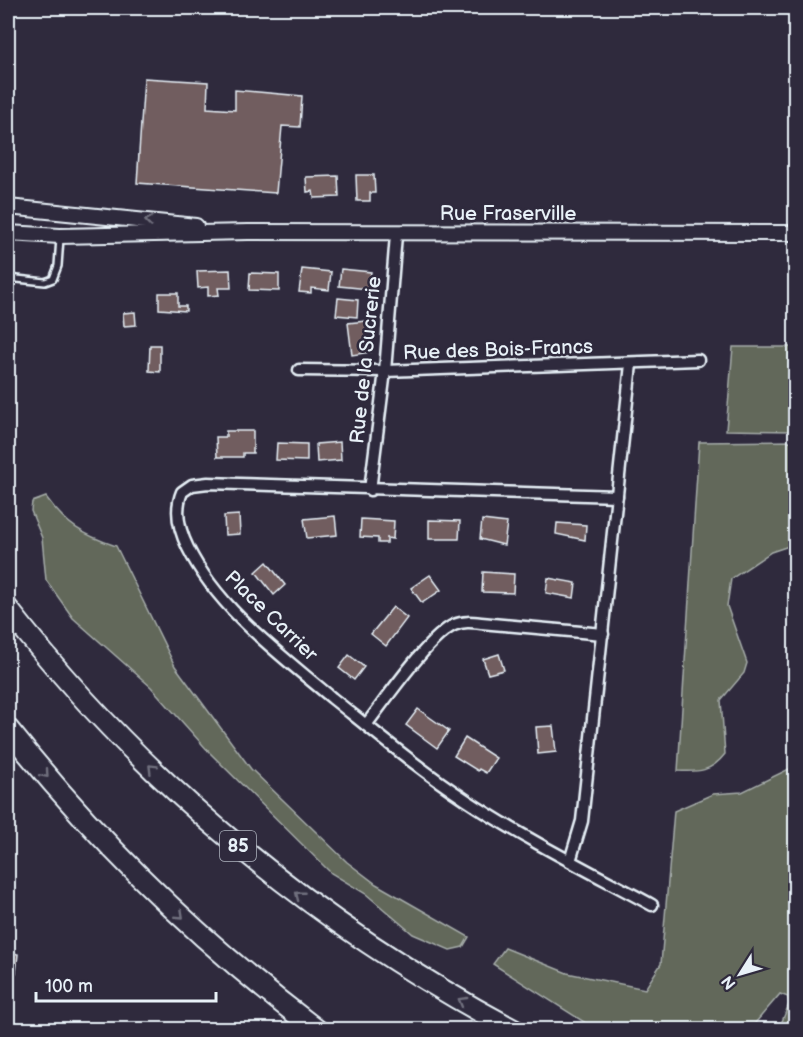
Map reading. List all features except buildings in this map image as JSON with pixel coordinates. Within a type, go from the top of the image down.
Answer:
[{"type":"highway","name":"85","points":[[8,609],[57,669],[126,742],[168,784],[258,862],[309,903],[392,959],[514,1029]]},
{"type":"highway","points":[[8,729],[72,806],[151,888],[244,972],[317,1029]]},
{"type":"street","name":"Rue Fraserville","points":[[8,207],[248,232]]},
{"type":"street","name":"Rue Fraserville","points":[[8,233],[60,236],[248,232],[396,235],[795,233]]},
{"type":"street","name":"Rue de la Sucrerie","points":[[370,490],[385,371],[396,235]]},
{"type":"street","name":"Rue des Bois-Francs","points":[[299,370],[385,371],[698,360]]},
{"type":"street","points":[[570,861],[581,831],[631,364]]},
{"type":"street","name":"Place Carrier","points":[[617,496],[199,484],[182,492],[177,514],[187,547],[202,572],[228,603],[303,674],[435,780],[570,861],[652,905]]},
{"type":"street","points":[[366,725],[433,641],[452,626],[462,622],[603,634]]},
{"type":"lane","points":[[8,278],[45,282],[52,279],[58,266],[60,236]]},
{"type":"green space","points":[[733,347],[795,347],[795,431],[726,430]]},
{"type":"green space","points":[[795,441],[795,544],[771,552],[731,579],[727,606],[747,663],[744,673],[721,700],[725,754],[710,768],[678,771],[699,442]]},
{"type":"green space","points":[[46,497],[76,528],[116,546],[175,666],[251,769],[347,862],[376,884],[469,937],[463,947],[450,950],[413,934],[366,894],[331,873],[210,753],[151,687],[73,618],[46,580],[42,538],[31,511],[32,502]]},
{"type":"green space","points":[[793,767],[796,768],[795,1029],[779,1029],[789,1004],[788,997],[780,994],[750,1029],[595,1029],[493,964],[505,948],[567,973],[645,989],[661,964],[674,811],[713,794],[742,792]]}]
